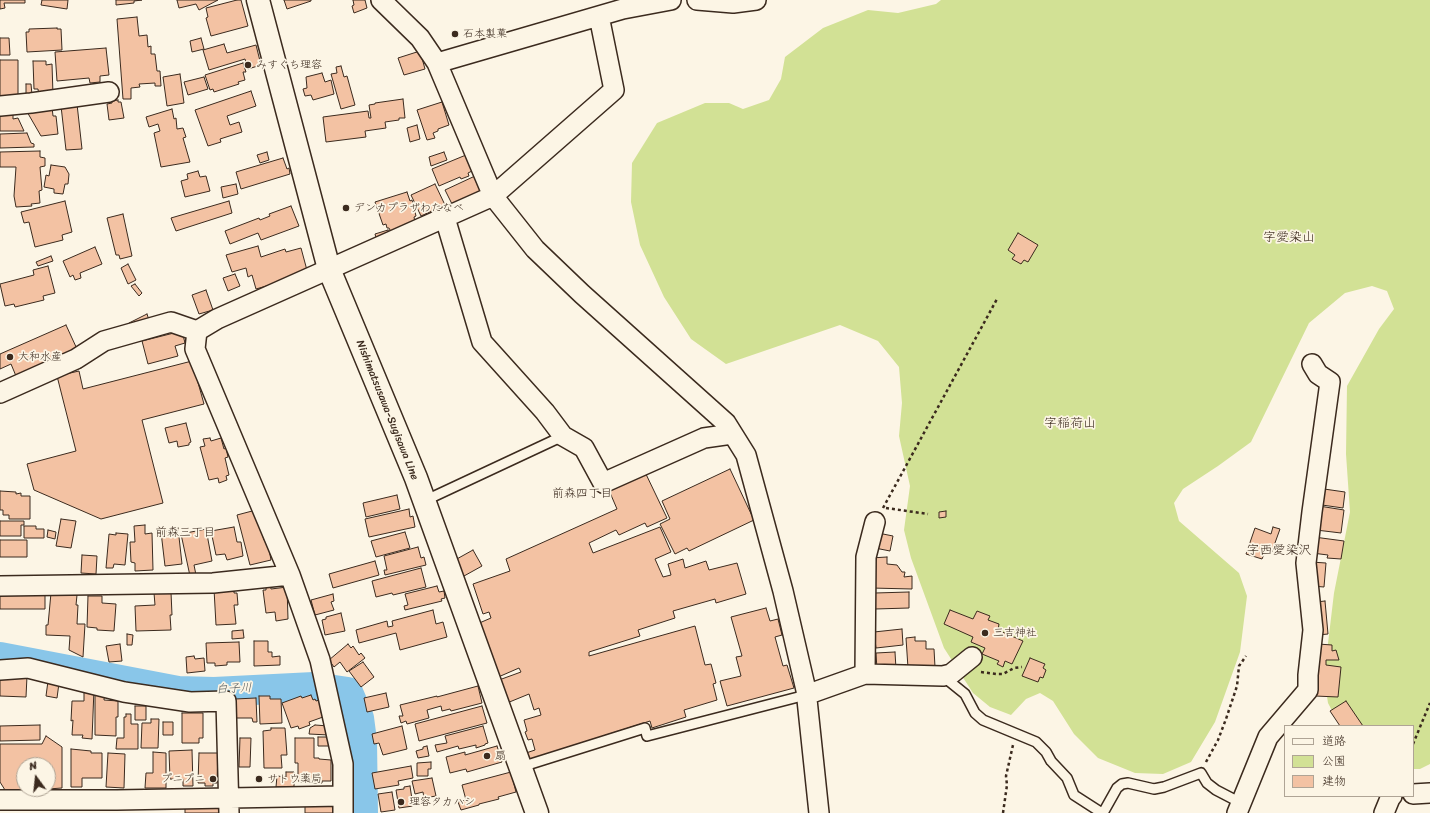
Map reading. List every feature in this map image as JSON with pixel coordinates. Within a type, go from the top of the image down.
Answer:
[{"type":"main road","name":"Nishimatsusawa-Sugisawa Line","points":[[258,0],[329,269],[413,470],[537,813]]},
{"type":"street","points":[[381,0],[420,38],[437,63],[493,196],[535,250],[726,423],[746,455],[783,591],[806,695],[819,813]]},
{"type":"street","points":[[437,63],[623,9],[671,0]]},
{"type":"street","points":[[697,0],[733,3],[756,0]]},
{"type":"street","points":[[197,331],[217,319],[493,196],[614,90],[599,16]]},
{"type":"street","points":[[0,106],[109,92]]},
{"type":"street","points":[[445,218],[482,342],[545,412],[563,436],[584,448],[603,483],[704,438],[732,434]]},
{"type":"street","points":[[0,393],[76,360],[104,341],[171,322],[197,331]]},
{"type":"street","points":[[0,800],[117,806],[342,804],[343,764],[320,660],[290,575],[196,349],[197,331]]},
{"type":"street","points":[[1239,808],[1268,737],[1308,690],[1308,675],[1313,630],[1306,563],[1330,382],[1318,374],[1312,364]]},
{"type":"street","points":[[865,674],[866,557],[879,515]]},
{"type":"street","points":[[0,586],[213,583],[290,575]]},
{"type":"street","points":[[806,695],[865,674],[949,673],[972,657]]},
{"type":"street","points":[[0,670],[28,668],[124,692],[190,702],[226,701],[229,806]]},
{"type":"street","points":[[1414,794],[1430,793]]},
{"type":"street","points":[[1384,813],[1391,797]]},
{"type":"lane","points":[[424,501],[563,436]]},
{"type":"lane","points":[[949,673],[965,694],[975,713],[983,720],[1036,742],[1046,752],[1051,761],[1066,778],[1074,795],[1103,813],[1117,788],[1122,784],[1128,783],[1154,789],[1164,787],[1201,773],[1207,783],[1239,808]]},
{"type":"lane","points":[[521,767],[645,728],[647,736],[806,695]]},
{"type":"path","points":[[928,514],[879,515],[997,299]]},
{"type":"path","points":[[1201,773],[1218,740],[1237,686],[1239,666],[1246,656]]},
{"type":"path","points":[[949,673],[974,674],[980,672],[996,674],[1006,673],[1018,667],[1022,667]]},
{"type":"path","points":[[1414,742],[1430,703]]},
{"type":"path","points":[[1003,813],[1007,785],[1006,776],[1016,733]]},
{"type":"green space","points":[[941,0],[1430,0],[1430,764],[1420,769],[1414,769],[1414,725],[1339,725],[1328,703],[1324,677],[1334,593],[1350,512],[1346,454],[1347,386],[1379,329],[1394,309],[1387,291],[1372,286],[1345,293],[1309,323],[1251,442],[1183,489],[1174,503],[1179,521],[1239,573],[1247,596],[1240,652],[1215,722],[1191,762],[1163,774],[1135,773],[1098,758],[1074,734],[1053,701],[1040,693],[1026,699],[1011,715],[990,707],[973,693],[944,648],[911,558],[904,530],[910,486],[899,436],[902,403],[899,367],[878,341],[840,325],[726,364],[691,339],[664,297],[640,245],[631,202],[632,163],[657,123],[705,103],[729,103],[743,109],[769,100],[781,79],[785,57],[823,28],[868,10],[898,13],[936,4]]},
{"type":"building","points":[[0,0],[25,0],[25,3],[4,3],[5,8],[0,9]]},
{"type":"building","points":[[42,0],[68,0],[67,9],[41,5]]},
{"type":"building","points":[[116,0],[142,0],[134,1],[134,3],[116,5]]},
{"type":"building","points":[[177,0],[218,0],[199,10],[196,4],[179,8]]},
{"type":"building","points":[[241,0],[248,26],[211,36],[206,18],[208,17],[206,8]]},
{"type":"building","points":[[284,0],[311,0],[311,1],[287,9]]},
{"type":"building","points":[[353,0],[365,0],[367,8],[354,13],[352,6],[354,5]]},
{"type":"building","points":[[137,17],[139,36],[147,35],[148,47],[151,46],[151,54],[155,54],[157,71],[160,71],[161,86],[155,86],[155,83],[139,84],[140,87],[131,88],[131,99],[123,99],[117,19]]},
{"type":"building","points":[[29,29],[61,29],[62,50],[27,52],[26,32],[29,32]]},
{"type":"building","points":[[0,38],[9,38],[10,55],[0,55]]},
{"type":"building","points":[[201,38],[204,49],[192,52],[190,41]]},
{"type":"building","points":[[224,44],[227,53],[256,45],[261,65],[248,69],[245,59],[209,70],[203,50]]},
{"type":"building","points":[[106,48],[109,75],[100,76],[100,82],[90,83],[89,78],[57,81],[55,52]]},
{"type":"building","points":[[420,51],[425,69],[404,75],[398,58]]},
{"type":"building","points":[[0,60],[18,60],[18,99],[0,99]]},
{"type":"building","points":[[33,61],[46,61],[46,65],[52,64],[53,95],[39,96],[38,89],[34,89]]},
{"type":"building","points":[[243,63],[246,72],[243,72],[245,80],[238,82],[239,84],[214,92],[213,89],[210,90],[205,75]]},
{"type":"building","points":[[341,66],[344,77],[347,76],[355,105],[341,109],[331,74],[337,73],[336,67]]},
{"type":"building","points":[[322,73],[325,82],[331,80],[334,94],[313,100],[311,95],[305,96],[303,89],[307,88],[306,77]]},
{"type":"building","points":[[180,74],[184,103],[167,106],[163,77]]},
{"type":"building","points":[[204,77],[208,89],[188,95],[184,82]]},
{"type":"building","points":[[26,84],[31,84],[32,95],[26,95]]},
{"type":"building","points":[[251,91],[256,106],[227,116],[230,125],[239,122],[242,132],[220,139],[221,142],[208,146],[195,110]]},
{"type":"building","points":[[403,99],[405,118],[385,122],[386,128],[365,131],[366,137],[326,142],[323,117],[368,111],[369,118],[371,118],[369,105]]},
{"type":"building","points":[[118,100],[118,102],[121,102],[124,118],[109,120],[107,104]]},
{"type":"building","points":[[442,102],[449,125],[438,129],[438,131],[433,133],[435,138],[427,140],[417,110]]},
{"type":"building","points":[[77,104],[82,149],[66,150],[61,106]]},
{"type":"building","points":[[52,107],[53,116],[56,116],[58,134],[41,136],[26,110]]},
{"type":"building","points":[[172,109],[174,119],[176,118],[177,129],[183,128],[186,137],[183,138],[190,162],[161,167],[154,133],[160,131],[158,124],[149,127],[146,117]]},
{"type":"building","points":[[13,113],[13,119],[18,118],[24,131],[0,131],[0,114]]},
{"type":"building","points":[[417,125],[420,139],[410,142],[407,128]]},
{"type":"building","points":[[27,133],[31,143],[34,144],[34,147],[0,148],[0,134]]},
{"type":"building","points":[[40,151],[40,157],[45,158],[45,166],[40,167],[42,190],[39,191],[40,203],[31,204],[32,206],[16,207],[14,196],[16,167],[0,167],[0,152]]},
{"type":"building","points":[[267,152],[269,160],[260,163],[257,155]]},
{"type":"building","points":[[444,152],[447,160],[431,166],[429,157]]},
{"type":"building","points":[[466,155],[472,171],[468,173],[469,176],[461,179],[460,177],[439,186],[432,169]]},
{"type":"building","points":[[283,158],[287,169],[289,168],[290,174],[241,189],[236,172]]},
{"type":"building","points":[[51,165],[65,167],[69,174],[68,184],[65,184],[63,194],[54,193],[54,189],[44,187],[46,175],[49,176]]},
{"type":"building","points":[[198,171],[200,177],[206,176],[210,191],[185,197],[181,181],[188,179],[187,174]]},
{"type":"building","points":[[475,176],[482,192],[453,206],[445,190]]},
{"type":"building","points":[[236,184],[238,194],[223,198],[221,187]]},
{"type":"building","points":[[435,184],[445,205],[421,216],[411,195]]},
{"type":"building","points":[[407,192],[410,201],[412,200],[416,216],[414,217],[415,222],[391,232],[389,228],[387,228],[386,224],[383,225],[375,202]]},
{"type":"building","points":[[65,201],[72,232],[62,235],[63,240],[35,247],[29,222],[24,223],[21,212]]},
{"type":"building","points":[[229,201],[232,213],[176,231],[171,218]]},
{"type":"building","points":[[291,206],[299,226],[261,240],[258,233],[230,244],[225,231],[259,218],[260,220],[270,216],[269,214]]},
{"type":"building","points":[[123,214],[132,256],[120,259],[119,255],[116,255],[107,218]]},
{"type":"building","points":[[388,230],[390,237],[377,241],[375,234]]},
{"type":"building","points":[[1018,233],[1038,245],[1028,262],[1024,260],[1021,264],[1012,259],[1015,255],[1008,250]]},
{"type":"building","points":[[258,246],[261,257],[285,249],[286,252],[301,248],[308,274],[256,289],[252,275],[248,277],[246,268],[232,272],[226,255]]},
{"type":"building","points":[[95,247],[102,264],[80,273],[81,278],[75,280],[73,275],[70,277],[63,261]]},
{"type":"building","points":[[51,256],[53,261],[38,266],[36,262]]},
{"type":"building","points":[[128,264],[136,280],[128,284],[121,268]]},
{"type":"building","points":[[48,266],[55,293],[43,296],[44,300],[15,307],[14,304],[5,306],[0,284],[34,275],[33,270]]},
{"type":"building","points":[[235,274],[240,286],[228,291],[223,278]]},
{"type":"building","points":[[135,284],[142,293],[139,296],[131,286]]},
{"type":"building","points":[[206,290],[213,310],[199,314],[192,295]]},
{"type":"building","points":[[147,314],[150,323],[131,328],[129,323]]},
{"type":"building","points":[[66,325],[77,349],[16,376],[11,364],[0,369],[0,354]]},
{"type":"building","points":[[182,331],[185,343],[175,346],[178,356],[148,364],[142,341]]},
{"type":"building","points":[[192,361],[204,404],[142,420],[163,503],[101,519],[34,490],[27,464],[76,451],[57,376],[79,371],[83,389]]},
{"type":"building","points":[[186,423],[191,442],[189,445],[178,447],[177,441],[169,443],[165,428]]},
{"type":"building","points":[[210,438],[211,441],[221,438],[224,449],[226,448],[228,457],[225,458],[229,475],[226,476],[227,480],[219,483],[218,478],[209,480],[200,447],[205,446],[203,439]]},
{"type":"building","points":[[730,469],[754,520],[689,551],[687,548],[675,554],[660,524],[670,519],[662,501]]},
{"type":"building","points":[[644,470],[667,518],[647,527],[645,523],[619,535],[616,530],[589,543],[593,553],[660,527],[671,552],[655,559],[663,577],[671,575],[668,564],[683,559],[685,568],[706,561],[709,570],[737,563],[746,594],[716,603],[715,599],[673,611],[675,618],[638,630],[640,636],[589,652],[589,656],[695,626],[705,665],[711,664],[716,683],[713,684],[717,700],[684,710],[686,717],[652,728],[650,721],[528,760],[526,753],[535,750],[532,739],[528,740],[525,732],[527,731],[524,720],[541,715],[539,708],[534,710],[529,694],[507,703],[499,680],[521,672],[519,668],[496,678],[477,624],[491,618],[489,612],[483,614],[473,584],[510,571],[506,559],[617,509],[608,488]]},
{"type":"building","points":[[1324,489],[1345,492],[1343,508],[1322,505]]},
{"type":"building","points":[[0,491],[16,492],[16,494],[21,493],[21,496],[30,496],[30,519],[9,519],[9,515],[3,515],[3,510],[0,510]]},
{"type":"building","points":[[397,495],[400,509],[366,517],[363,503]]},
{"type":"building","points":[[1319,506],[1344,510],[1341,533],[1316,530]]},
{"type":"building","points":[[409,509],[410,517],[413,516],[415,527],[369,537],[365,519]]},
{"type":"building","points":[[256,510],[264,540],[269,539],[271,560],[250,565],[237,515]]},
{"type":"building","points":[[946,511],[946,517],[939,518],[939,512]]},
{"type":"building","points":[[61,519],[76,521],[71,548],[56,546]]},
{"type":"building","points":[[0,521],[24,521],[24,525],[21,525],[21,536],[0,536]]},
{"type":"building","points":[[145,525],[145,534],[152,533],[153,570],[135,571],[135,563],[131,562],[130,542],[135,542],[134,526]]},
{"type":"building","points":[[24,526],[36,526],[36,529],[44,529],[44,538],[24,538]]},
{"type":"building","points":[[234,527],[237,542],[241,542],[243,556],[227,560],[225,554],[216,555],[211,531]]},
{"type":"building","points":[[1273,527],[1280,529],[1271,554],[1265,552],[1262,559],[1246,554],[1255,528],[1271,534]]},
{"type":"building","points":[[178,528],[182,564],[165,566],[161,532]]},
{"type":"building","points":[[206,529],[212,561],[194,565],[196,575],[190,576],[181,534]]},
{"type":"building","points":[[48,530],[56,532],[55,539],[47,537]]},
{"type":"building","points":[[405,532],[410,548],[376,557],[371,541]]},
{"type":"building","points":[[116,533],[128,534],[125,565],[114,564],[113,568],[106,568],[109,534],[116,535]]},
{"type":"building","points":[[878,533],[893,536],[890,551],[875,548]]},
{"type":"building","points":[[1314,537],[1344,541],[1341,559],[1327,558],[1328,555],[1312,553]]},
{"type":"building","points":[[0,540],[27,540],[27,557],[0,557]]},
{"type":"building","points":[[418,547],[421,558],[424,557],[426,565],[385,575],[384,570],[387,570],[384,556]]},
{"type":"building","points":[[473,550],[482,566],[464,576],[455,560]]},
{"type":"building","points":[[82,555],[97,556],[96,574],[81,573]]},
{"type":"building","points":[[887,557],[887,564],[897,565],[902,572],[905,572],[904,577],[912,576],[912,589],[871,588],[871,558]]},
{"type":"building","points":[[375,561],[379,575],[333,588],[329,574]]},
{"type":"building","points":[[1311,562],[1326,563],[1324,587],[1312,586]]},
{"type":"building","points":[[421,568],[426,587],[393,595],[392,593],[376,597],[372,581]]},
{"type":"building","points":[[266,585],[270,585],[271,589],[287,587],[288,619],[276,621],[275,612],[266,613],[263,590],[266,590]]},
{"type":"building","points":[[437,586],[439,592],[444,591],[445,598],[441,599],[442,601],[405,610],[404,606],[408,605],[405,594]]},
{"type":"building","points":[[214,589],[234,589],[234,593],[237,593],[238,605],[234,605],[236,624],[216,625]]},
{"type":"building","points":[[45,591],[45,609],[0,609],[0,592]]},
{"type":"building","points":[[171,592],[171,630],[136,631],[135,606],[155,605],[154,593]]},
{"type":"building","points":[[909,592],[909,608],[875,609],[875,593]]},
{"type":"building","points":[[51,593],[77,595],[77,624],[85,624],[83,657],[69,650],[70,636],[46,635]]},
{"type":"building","points":[[333,594],[334,601],[331,602],[334,610],[315,615],[311,600]]},
{"type":"building","points":[[88,596],[102,596],[102,603],[116,604],[114,631],[97,630],[97,628],[87,627]]},
{"type":"building","points":[[1325,601],[1328,634],[1318,635],[1316,602]]},
{"type":"building","points":[[766,608],[770,621],[778,619],[782,635],[775,637],[783,666],[787,665],[794,688],[727,706],[720,681],[741,676],[736,657],[742,656],[731,617]]},
{"type":"building","points":[[433,610],[436,624],[443,622],[447,637],[400,650],[396,633],[359,643],[356,630],[387,621],[388,627],[393,626],[392,621]]},
{"type":"building","points":[[950,610],[973,619],[977,611],[990,616],[988,620],[999,624],[998,630],[1023,641],[1012,664],[1005,661],[1003,667],[997,664],[999,661],[982,654],[985,648],[971,642],[973,637],[944,624]]},
{"type":"building","points":[[341,613],[345,631],[325,635],[322,620],[326,619],[326,617]]},
{"type":"building","points":[[902,629],[903,645],[876,648],[874,632]]},
{"type":"building","points":[[243,630],[244,638],[232,639],[232,631]]},
{"type":"building","points":[[127,634],[133,635],[132,645],[127,645]]},
{"type":"building","points":[[915,637],[915,641],[926,641],[926,649],[934,649],[935,667],[908,668],[906,638]]},
{"type":"building","points":[[254,641],[268,641],[268,652],[272,652],[272,657],[280,656],[280,665],[254,666]]},
{"type":"building","points":[[239,642],[240,662],[227,662],[227,665],[215,666],[215,663],[207,663],[206,643]]},
{"type":"building","points":[[120,644],[122,661],[109,662],[106,646]]},
{"type":"building","points":[[348,644],[351,648],[353,646],[359,655],[361,653],[365,658],[347,672],[340,662],[334,667],[329,660]]},
{"type":"building","points":[[1318,644],[1332,645],[1332,651],[1336,650],[1339,660],[1326,660],[1326,665],[1341,667],[1338,697],[1315,696]]},
{"type":"building","points":[[895,652],[896,669],[877,670],[876,653]]},
{"type":"building","points":[[194,656],[195,659],[204,658],[205,671],[187,673],[186,657]]},
{"type":"building","points":[[1030,658],[1045,664],[1043,668],[1046,670],[1043,678],[1040,677],[1038,682],[1022,676]]},
{"type":"building","points":[[363,662],[374,677],[361,687],[349,671]]},
{"type":"building","points":[[27,676],[26,697],[0,696],[0,679]]},
{"type":"building","points":[[48,681],[59,683],[57,698],[46,696]]},
{"type":"building","points":[[478,686],[482,703],[451,711],[450,709],[442,711],[441,706],[427,710],[429,718],[407,724],[406,721],[401,723],[399,716],[403,716],[400,705]]},
{"type":"building","points":[[84,689],[94,689],[92,739],[82,738],[83,735],[72,735],[72,701],[84,701]]},
{"type":"building","points":[[105,689],[104,700],[118,701],[116,736],[95,735],[95,690]]},
{"type":"building","points":[[386,693],[389,707],[367,712],[364,698]]},
{"type":"building","points":[[311,695],[313,700],[319,700],[323,711],[321,712],[323,717],[309,722],[310,725],[299,729],[298,726],[291,728],[282,703],[301,696],[302,698]]},
{"type":"building","points":[[259,696],[270,696],[270,699],[281,699],[282,723],[260,724]]},
{"type":"building","points":[[256,698],[257,722],[253,722],[252,718],[235,718],[235,699]]},
{"type":"building","points":[[1346,701],[1362,725],[1339,725],[1330,711]]},
{"type":"building","points":[[135,706],[146,706],[146,720],[135,720]]},
{"type":"building","points":[[482,706],[487,723],[419,741],[415,724]]},
{"type":"building","points":[[182,713],[203,713],[203,738],[199,738],[199,743],[182,743]]},
{"type":"building","points":[[126,714],[131,714],[131,724],[138,724],[138,749],[116,749],[117,738],[124,738],[124,717],[126,717]]},
{"type":"building","points":[[151,719],[159,719],[158,748],[141,748],[142,723],[151,723]]},
{"type":"building","points":[[163,722],[173,722],[173,735],[163,735]]},
{"type":"building","points":[[40,725],[40,740],[0,741],[0,726]]},
{"type":"building","points":[[315,725],[329,726],[329,735],[309,734],[310,728]]},
{"type":"building","points":[[402,726],[407,749],[383,755],[379,743],[374,744],[372,734]]},
{"type":"building","points":[[483,726],[488,743],[485,745],[476,748],[476,745],[459,749],[458,746],[437,752],[435,745],[447,743],[445,736]]},
{"type":"building","points":[[271,728],[285,728],[287,755],[281,755],[282,768],[264,768],[263,731],[271,730]]},
{"type":"building","points":[[46,736],[62,747],[62,788],[56,788],[56,757],[16,757],[16,790],[5,790],[0,782],[0,744],[42,744]]},
{"type":"building","points":[[318,737],[333,737],[333,746],[318,746]]},
{"type":"building","points":[[240,738],[251,738],[250,767],[239,767]]},
{"type":"building","points":[[295,738],[314,738],[314,758],[331,760],[331,781],[310,783],[310,781],[298,781],[298,763],[295,763]]},
{"type":"building","points":[[427,746],[429,756],[418,758],[416,751]]},
{"type":"building","points":[[497,746],[502,762],[467,772],[466,769],[450,773],[446,757],[465,752],[465,755]]},
{"type":"building","points":[[71,749],[91,751],[91,753],[102,753],[102,778],[82,778],[82,787],[71,787]]},
{"type":"building","points":[[192,750],[193,786],[183,786],[183,779],[170,779],[169,751]]},
{"type":"building","points":[[153,752],[166,753],[166,788],[145,788],[146,773],[153,773]]},
{"type":"building","points":[[108,753],[125,754],[124,788],[106,787]]},
{"type":"building","points":[[199,753],[218,753],[217,783],[213,783],[213,786],[205,786],[205,783],[198,783]]},
{"type":"building","points":[[431,762],[431,769],[428,769],[428,776],[417,776],[417,763]]},
{"type":"building","points":[[411,766],[413,778],[398,781],[399,785],[375,789],[372,773]]},
{"type":"building","points":[[286,772],[294,772],[294,787],[276,787],[277,776],[286,777]]},
{"type":"building","points":[[511,772],[516,792],[498,797],[499,799],[461,810],[458,802],[466,800],[462,785]]},
{"type":"building","points":[[432,778],[436,796],[424,798],[423,792],[415,794],[412,781]]},
{"type":"building","points":[[410,786],[413,806],[399,808],[396,790],[404,789],[404,787]]},
{"type":"building","points":[[392,792],[395,810],[381,812],[378,794]]},
{"type":"building","points":[[332,803],[333,813],[305,813],[305,804]]},
{"type":"building","points":[[185,804],[219,807],[220,813],[185,813]]},
{"type":"waterway","name":"白子川","points":[[0,657],[178,691],[214,692],[314,687],[348,692],[359,718],[362,741],[363,813]]},
{"type":"place","name":"石本製菓","points":[[455,34]]},
{"type":"place","name":"みすぐち理容","points":[[248,65]]},
{"type":"place","name":"デンカプラザわたなべ","points":[[346,208]]},
{"type":"place","name":"大和水産","points":[[10,357]]},
{"type":"place","name":"三吉神社","points":[[985,633]]},
{"type":"place","name":"扇","points":[[487,756]]},
{"type":"place","name":"プニプニ","points":[[213,779]]},
{"type":"place","name":"サトウ薬局","points":[[259,779]]},
{"type":"place","name":"理容タカハシ","points":[[401,802]]},
{"type":"district","name":"字愛染山","points":[[1289,238]]},
{"type":"district","name":"字稲荷山","points":[[1070,424]]},
{"type":"district","name":"前森四丁目","points":[[582,494]]},
{"type":"district","name":"前森三丁目","points":[[185,533]]},
{"type":"district","name":"字西愛染沢","points":[[1279,551]]}]
